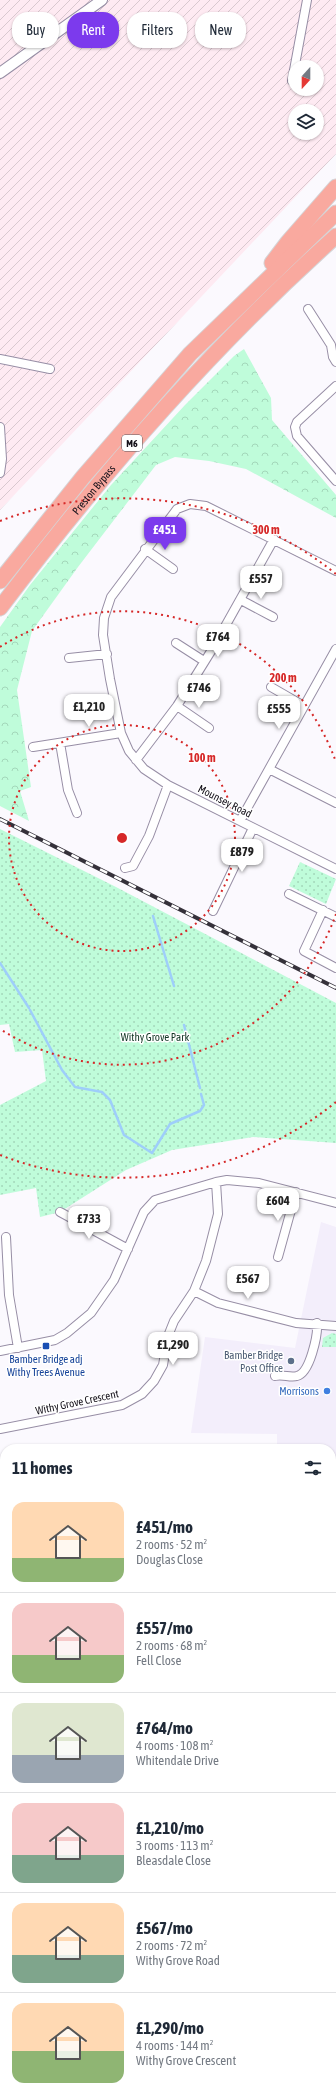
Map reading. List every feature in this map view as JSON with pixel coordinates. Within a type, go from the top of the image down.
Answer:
[{"type":"highway","name":"M6","points":[[249,295],[288,242],[336,187]]},
{"type":"highway","name":"M6","points":[[249,295],[336,213]]},
{"type":"highway","name":"M6","points":[[278,290],[336,236]]},
{"type":"highway","name":"M6","points":[[278,290],[320,262],[336,249]]},
{"type":"highway","name":"Preston Bypass","points":[[0,608],[55,536],[142,432],[210,358],[278,290]]},
{"type":"highway","name":"Preston Bypass","points":[[0,581],[78,483],[134,417],[190,354],[249,295]]},
{"type":"street","points":[[0,72],[102,0]]},
{"type":"street","points":[[296,60],[307,0]]},
{"type":"street","points":[[308,309],[331,345],[333,357],[336,362]]},
{"type":"street","points":[[0,359],[50,369]]},
{"type":"street","points":[[336,386],[297,422],[295,427],[297,436],[336,481]]},
{"type":"street","points":[[0,427],[2,459],[0,473]]},
{"type":"street","name":"Mounsey Road","points":[[336,571],[206,506],[190,504],[177,509],[145,549],[111,597],[104,618],[103,635],[116,715],[121,733],[136,760],[144,769],[168,785],[336,869]]},
{"type":"street","points":[[136,760],[177,706],[241,600],[274,539]]},
{"type":"street","points":[[145,549],[173,569]]},
{"type":"street","points":[[241,600],[272,617]]},
{"type":"street","points":[[176,643],[204,662]]},
{"type":"street","points":[[240,821],[336,649]]},
{"type":"street","points":[[69,658],[107,654]]},
{"type":"street","points":[[271,688],[304,706]]},
{"type":"street","points":[[177,706],[209,728]]},
{"type":"street","points":[[33,747],[121,733]]},
{"type":"street","points":[[60,743],[68,790],[77,813]]},
{"type":"street","points":[[269,769],[336,803]]},
{"type":"street","points":[[125,868],[133,866],[149,836],[168,785]]},
{"type":"street","points":[[213,911],[253,828]]},
{"type":"street","points":[[289,894],[336,917]]},
{"type":"street","points":[[323,910],[304,951],[336,968]]},
{"type":"street","points":[[0,1351],[55,1340],[67,1333],[91,1313],[114,1280],[144,1212],[155,1200],[216,1182],[246,1181],[336,1203]]},
{"type":"street","name":"Withy Grove Crescent","points":[[0,1429],[122,1405],[142,1394],[154,1381],[163,1365],[168,1336],[174,1321],[194,1291],[208,1254],[218,1214],[216,1182]]},
{"type":"street","points":[[278,1257],[296,1192]]},
{"type":"street","points":[[60,1212],[128,1249]]},
{"type":"street","points":[[6,1237],[9,1295],[18,1348]]},
{"type":"street","points":[[194,1291],[218,1303],[296,1322],[336,1326]]},
{"type":"street","points":[[275,1376],[298,1376],[305,1370],[308,1365],[318,1332],[317,1323]]},
{"type":"shaded area","points":[[0,0],[336,0],[336,154],[0,510]]},
{"type":"shaded area","points":[[321,1222],[336,1227],[336,1444],[277,1444],[277,1434],[191,1433],[205,1337],[295,1348]]},
{"type":"green space","points":[[244,349],[271,398],[272,420],[336,495],[336,518],[246,469],[209,461],[175,457],[156,465],[78,567],[32,631],[17,690],[31,787],[20,791],[29,821],[0,806],[0,627],[30,585],[111,485],[185,405],[234,356]]},
{"type":"green space","name":"Withy Grove Park","points":[[0,829],[116,887],[336,1003],[336,1143],[253,1137],[172,1150],[126,1170],[60,1212],[40,1217],[36,1188],[0,1195],[0,1105],[46,1081],[42,1050],[15,1052],[9,1024],[0,1025]]},
{"type":"green space","points":[[300,862],[336,879],[326,904],[289,886]]},
{"type":"green space","points":[[332,1333],[336,1334],[336,1347],[322,1347],[323,1338]]},
{"type":"waterway","points":[[153,916],[174,986]]},
{"type":"waterway","points":[[0,963],[29,1008]]},
{"type":"waterway","points":[[30,1010],[62,1070],[75,1087],[102,1092],[110,1100],[124,1135],[152,1153],[170,1124],[200,1111],[204,1105],[201,1094]]},
{"type":"waterway","points":[[184,1025],[200,1088]]},
{"type":"railway","points":[[0,819],[336,988]]},
{"type":"place","name":"Bamber Bridge adj Withy Trees Avenue","points":[[46,1346]]},
{"type":"place","name":"Bamber Bridge Post Office","points":[[291,1361]]},
{"type":"place","name":"Morrisons","points":[[327,1391]]}]
